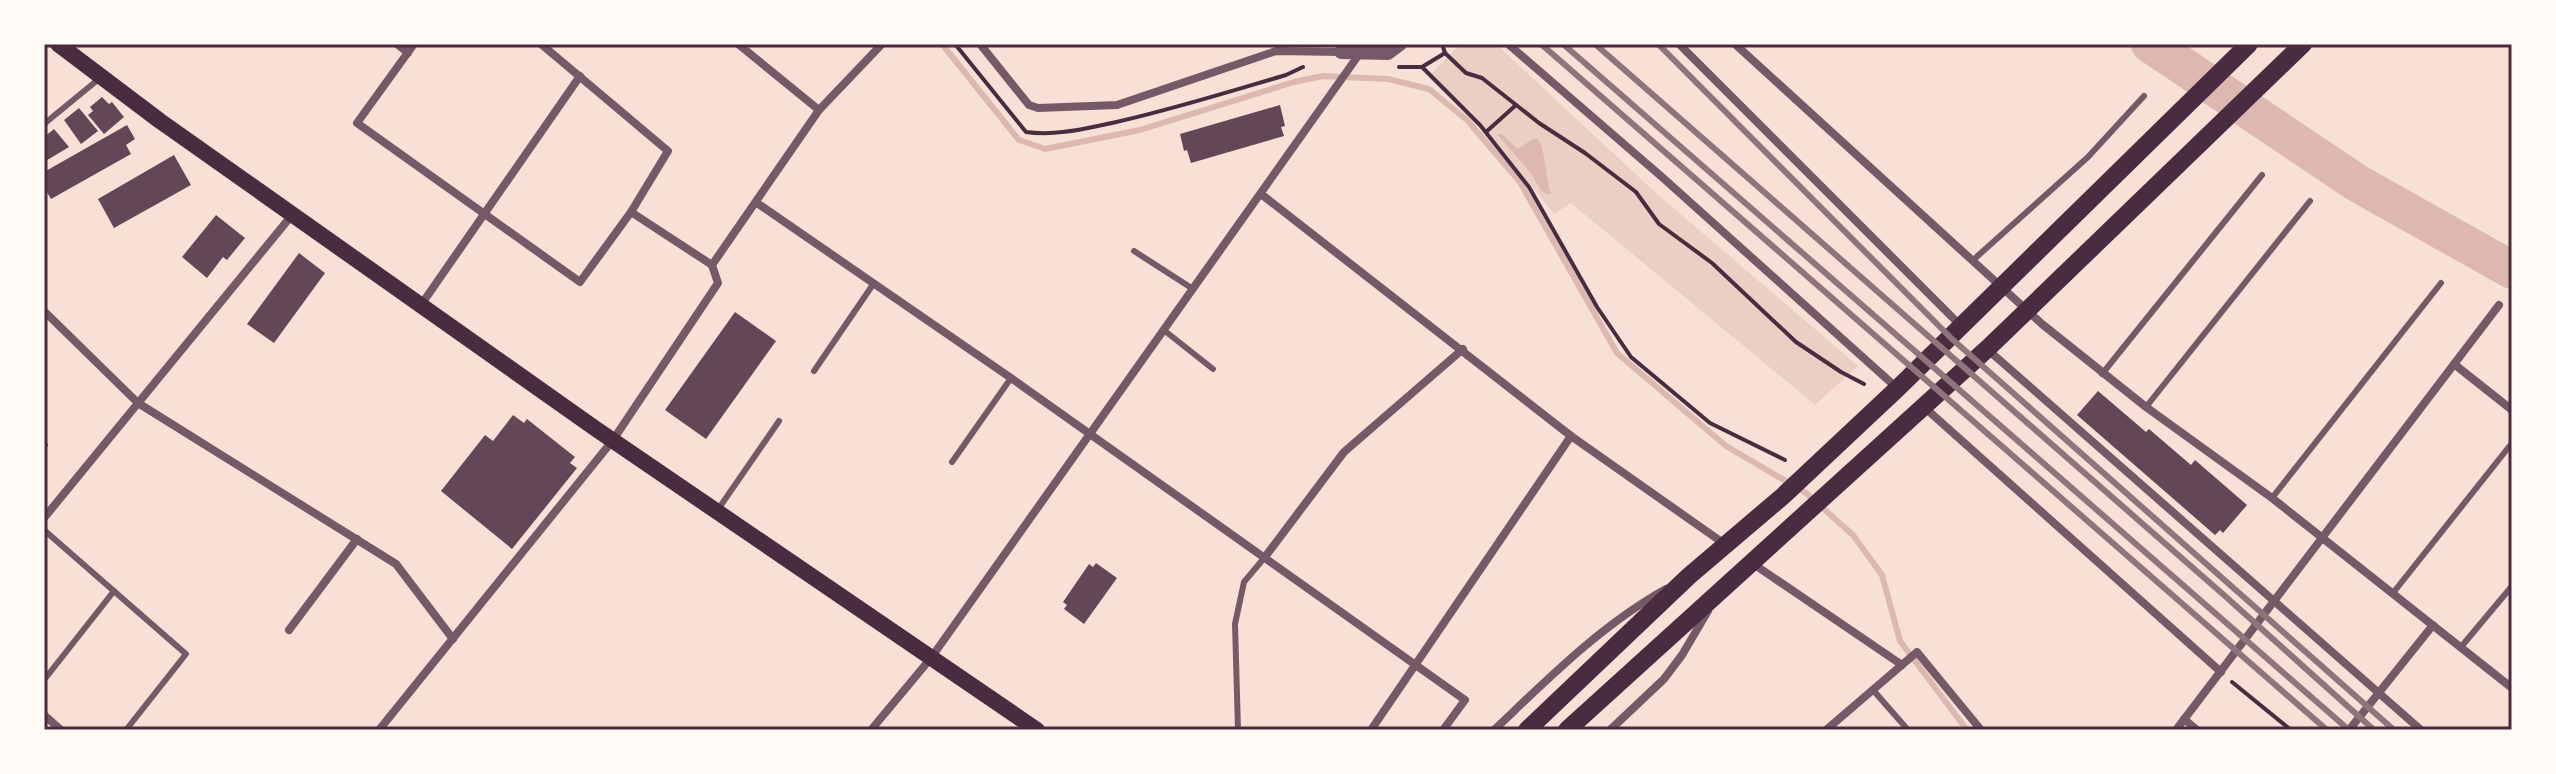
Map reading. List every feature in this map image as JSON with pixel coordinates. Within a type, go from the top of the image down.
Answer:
[{"type":"main road","points":[[58,44],[292,214],[613,440],[1037,730]]},
{"type":"main road","points":[[1527,730],[1689,576],[1783,496],[1898,388],[2249,44]]},
{"type":"main road","points":[[1567,730],[1987,349],[2303,44]]},
{"type":"street","points":[[397,44],[408,53]]},
{"type":"street","points":[[414,44],[357,123],[580,282],[631,212],[668,151],[541,44]]},
{"type":"street","points":[[738,44],[819,110]]},
{"type":"street","points":[[712,265],[819,110],[882,44]]},
{"type":"street","points":[[980,44],[1029,105],[1038,108],[1117,105],[1276,51],[1388,53],[1400,44]]},
{"type":"street","points":[[1508,44],[1898,388]]},
{"type":"street","points":[[1679,44],[1961,326]]},
{"type":"street","points":[[1735,44],[2001,288],[2102,374],[2272,498],[2512,688]]},
{"type":"street","points":[[871,730],[931,658],[1361,51]]},
{"type":"street","points":[[421,305],[580,76]]},
{"type":"street","points":[[1261,194],[1571,436],[1727,546]]},
{"type":"street","points":[[757,203],[1011,378],[1465,700],[1443,730]]},
{"type":"street","points":[[379,730],[613,440],[718,283],[712,265],[631,212]]},
{"type":"street","points":[[44,518],[292,214]]},
{"type":"street","points":[[2176,730],[2499,305]]},
{"type":"street","points":[[44,311],[138,403],[396,564],[453,639]]},
{"type":"street","points":[[1265,557],[1344,452],[1463,349]]},
{"type":"street","points":[[1987,349],[2421,730]]},
{"type":"street","points":[[2454,364],[2512,410]]},
{"type":"street","points":[[1924,407],[2221,672]]},
{"type":"street","points":[[1371,730],[1571,436]]},
{"type":"street","points":[[289,630],[357,539]]},
{"type":"street","points":[[1752,563],[1903,664]]},
{"type":"street","points":[[1494,730],[1609,625],[1633,607],[1689,576]]},
{"type":"street","points":[[1610,730],[1664,679],[1682,655],[1718,593]]},
{"type":"street","points":[[2349,730],[2433,625]]},
{"type":"street","points":[[1826,730],[1917,652],[1981,730]]},
{"type":"street","points":[[44,715],[61,730]]},
{"type":"street","points":[[2184,719],[2197,730]]},
{"type":"lane","points":[[44,124],[102,77]]},
{"type":"lane","points":[[1972,261],[2088,157],[2144,96]]},
{"type":"lane","points":[[2102,374],[2262,175]]},
{"type":"lane","points":[[2146,407],[2310,201]]},
{"type":"lane","points":[[1134,251],[1193,289]]},
{"type":"lane","points":[[814,371],[874,283]]},
{"type":"lane","points":[[2272,498],[2441,283]]},
{"type":"lane","points":[[1165,331],[1213,369]]},
{"type":"lane","points":[[952,462],[1011,378]]},
{"type":"lane","points":[[717,511],[779,421]]},
{"type":"lane","points":[[2393,593],[2512,443]]},
{"type":"lane","points":[[44,530],[186,654],[126,730]]},
{"type":"lane","points":[[1238,730],[1235,624],[1244,582],[1265,557]]},
{"type":"lane","points":[[2461,647],[2512,586]]},
{"type":"lane","points":[[44,680],[114,591]]},
{"type":"lane","points":[[1873,690],[1908,730]]},
{"type":"path","points":[[1442,44],[1445,53],[1466,73],[1482,78],[1636,192],[1659,224],[1712,263],[1796,342],[1864,384]]},
{"type":"path","points":[[1422,67],[1486,132],[1519,174],[1557,233],[1597,307],[1631,357],[1710,423],[1785,460]]},
{"type":"path","points":[[1486,132],[1516,105]]},
{"type":"path","points":[[2221,672],[2291,730]]},
{"type":"shaded area","points":[[1460,44],[1496,44],[1657,194],[1858,366],[1815,405],[1571,203],[1554,214],[1471,111],[1428,77]]},
{"type":"shaded area","points":[[1497,134],[1502,134],[1518,149],[1538,139],[1544,157],[1549,195],[1541,191],[1533,176]]},
{"type":"building","points":[[102,97],[109,104],[112,102],[124,117],[104,134],[88,115],[93,111],[90,107]]},
{"type":"building","points":[[1280,105],[1284,136],[1191,163],[1187,150],[1184,151],[1180,134]]},
{"type":"building","points":[[79,108],[98,131],[81,144],[64,120]]},
{"type":"building","points":[[127,125],[135,139],[126,145],[131,154],[51,199],[44,187],[44,172]]},
{"type":"building","points":[[54,129],[69,147],[44,162],[44,137]]},
{"type":"building","points":[[174,155],[191,185],[114,228],[98,199]]},
{"type":"building","points":[[216,215],[245,238],[227,260],[223,257],[207,278],[182,257]]},
{"type":"building","points":[[299,253],[325,273],[274,343],[247,324]]},
{"type":"building","points":[[735,312],[776,341],[706,439],[665,410]]},
{"type":"building","points":[[2098,391],[2191,465],[2195,460],[2247,505],[2223,533],[2220,530],[2215,535],[2077,415]]},
{"type":"building","points":[[513,415],[524,423],[527,419],[575,457],[570,463],[577,468],[512,549],[441,491],[485,435],[493,441]]},
{"type":"building","points":[[1096,563],[1117,578],[1084,624],[1064,609],[1067,605],[1063,602],[1089,564],[1093,567]]},
{"type":"waterway","points":[[942,44],[1019,140],[1045,149],[1140,130],[1294,82],[1323,76],[1388,79],[1429,89],[1467,120],[1520,182],[1617,353],[1726,446],[1806,493],[1853,535],[1882,575],[1900,641],[1967,730]]},
{"type":"waterway","points":[[2150,44],[2357,183],[2512,270]]},
{"type":"railway","points":[[1541,44],[2327,730]]},
{"type":"railway","points":[[1563,44],[2349,730]]},
{"type":"railway","points":[[1595,44],[2374,730]]},
{"type":"railway","points":[[1658,44],[1952,339],[2394,730]]}]
